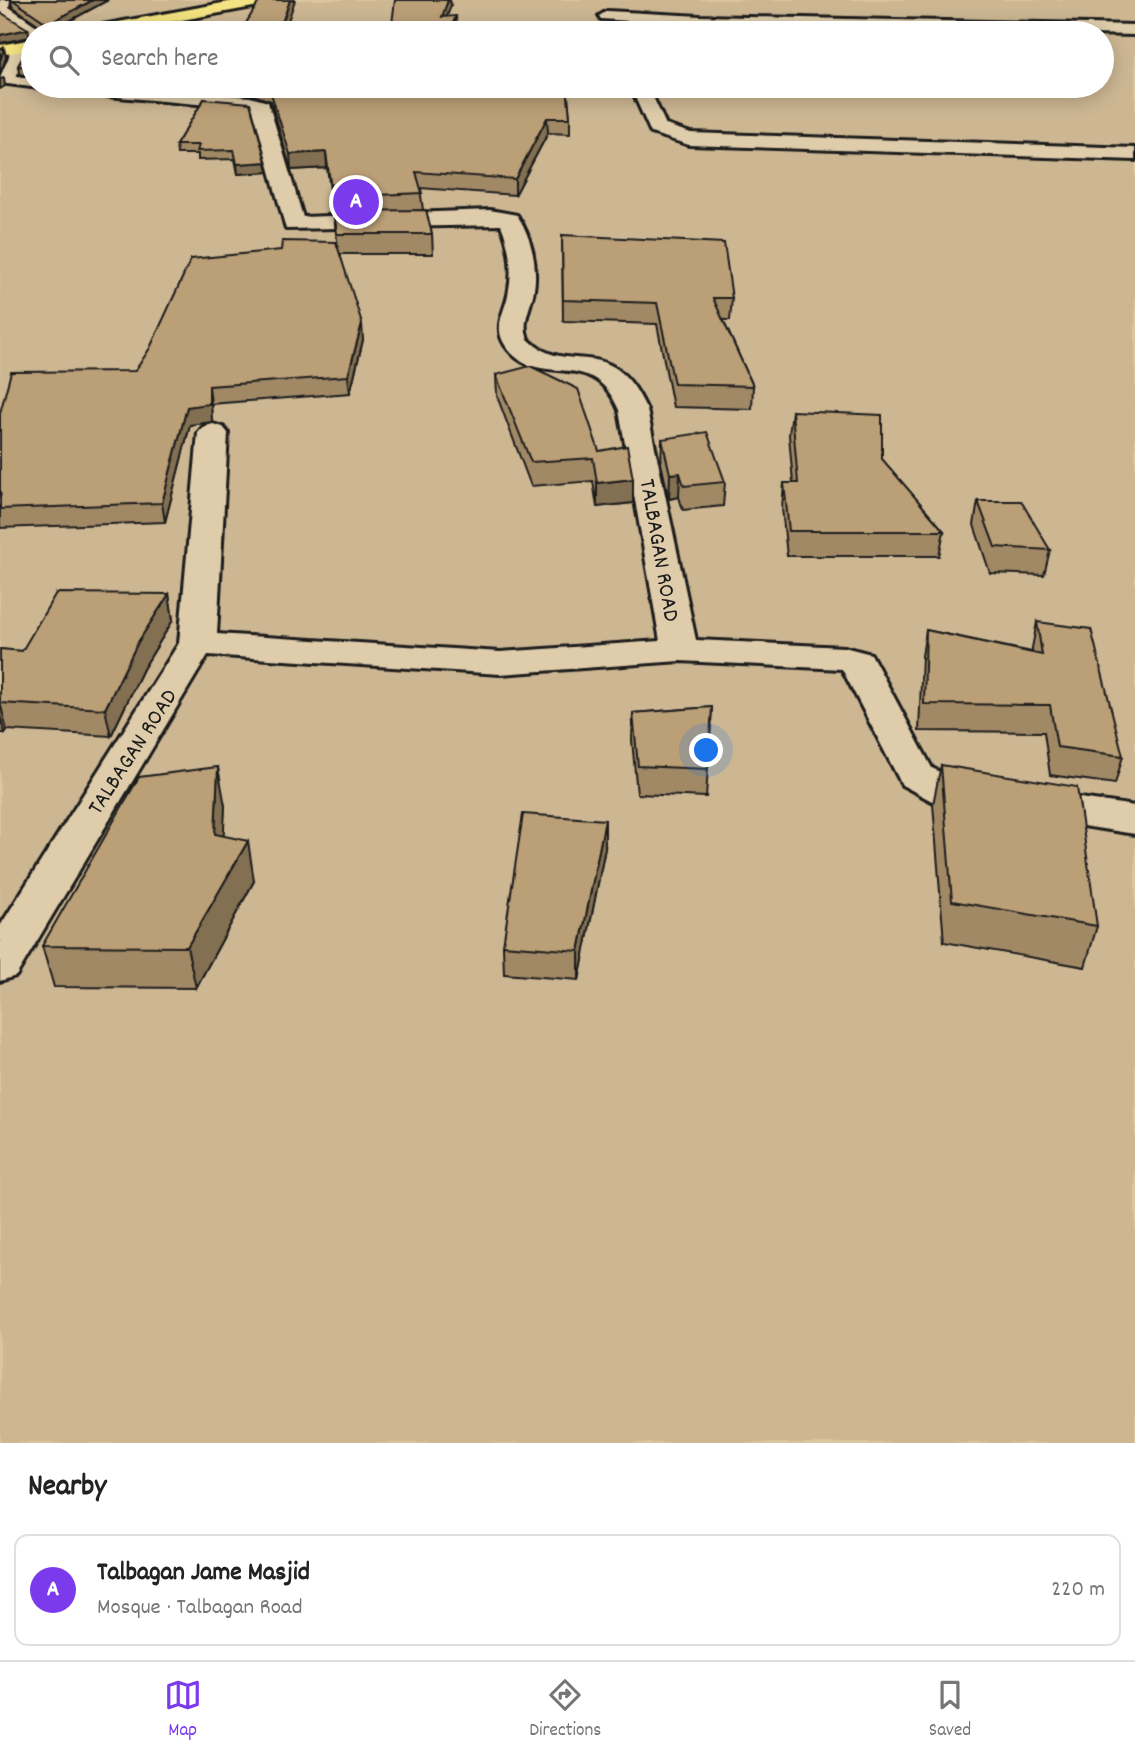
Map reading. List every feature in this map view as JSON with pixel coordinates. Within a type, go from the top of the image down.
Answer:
[{"type":"highway","points":[[151,21],[264,0]]},
{"type":"highway","points":[[0,50],[21,46]]},
{"type":"street","points":[[2,0],[1,8],[10,18],[21,24]]},
{"type":"street","points":[[598,0],[610,21]]},
{"type":"street","points":[[607,16],[701,21]]},
{"type":"street","points":[[1114,30],[1135,30]]},
{"type":"street","points":[[21,53],[5,79],[21,82]]},
{"type":"street","name":"TALBAGAN ROAD","points":[[0,963],[197,643],[500,663],[680,650],[655,538],[646,467],[625,392],[606,371],[535,356],[518,345],[510,329],[522,288],[519,244],[509,220],[490,217],[294,224],[261,106],[191,98]]},
{"type":"street","points":[[644,98],[658,129],[689,138],[1135,154]]},
{"type":"street","points":[[197,643],[213,433]]},
{"type":"street","points":[[680,650],[844,657],[858,662],[909,767],[925,784],[946,792],[1135,820]]},
{"type":"shaded area","points":[[0,0],[1135,0],[1135,1443],[0,1443]]},
{"type":"building","points":[[13,0],[93,0],[54,21],[44,21]]},
{"type":"building","points":[[260,0],[290,0],[283,21],[247,21]]},
{"type":"building","points":[[395,0],[448,0],[442,17],[456,16],[454,21],[392,21]]},
{"type":"building","points":[[0,12],[21,25],[21,30],[0,35]]},
{"type":"building","points":[[272,98],[568,98],[570,118],[547,118],[515,179],[416,172],[422,193],[332,197],[326,152],[290,154]]},
{"type":"building","points":[[204,99],[250,103],[266,162],[237,164],[234,150],[197,151],[199,145],[176,145]]},
{"type":"building","points":[[426,210],[432,234],[337,234],[334,211]]},
{"type":"building","points":[[562,235],[724,243],[732,298],[713,298],[753,386],[674,384],[657,303],[563,300]]},
{"type":"building","points":[[282,241],[336,242],[362,323],[348,376],[209,386],[209,404],[187,407],[162,503],[0,509],[0,413],[11,372],[135,371],[150,348],[191,259],[281,250]]},
{"type":"building","points":[[530,366],[578,389],[599,451],[627,446],[633,479],[597,483],[593,458],[531,462],[496,375]]},
{"type":"building","points":[[792,411],[882,415],[882,459],[944,531],[789,531],[784,483],[798,483]]},
{"type":"building","points":[[707,432],[725,482],[684,486],[680,473],[670,474],[662,439]]},
{"type":"building","points":[[978,501],[1021,501],[1050,550],[995,547]]},
{"type":"building","points":[[56,593],[169,594],[138,642],[105,709],[0,703],[0,649],[22,651]]},
{"type":"building","points":[[1037,622],[1091,629],[1123,756],[1057,747],[1050,705],[924,704],[926,630],[1042,655]]},
{"type":"building","points":[[712,707],[708,769],[638,766],[633,713]]},
{"type":"building","points":[[941,765],[1077,787],[1097,926],[952,901]]},
{"type":"building","points":[[218,767],[215,834],[248,841],[187,947],[42,946],[139,777]]},
{"type":"building","points":[[523,814],[605,820],[579,951],[503,945]]},
{"type":"place","name":"Talbagan Jame Masjid","points":[[356,202]]}]
